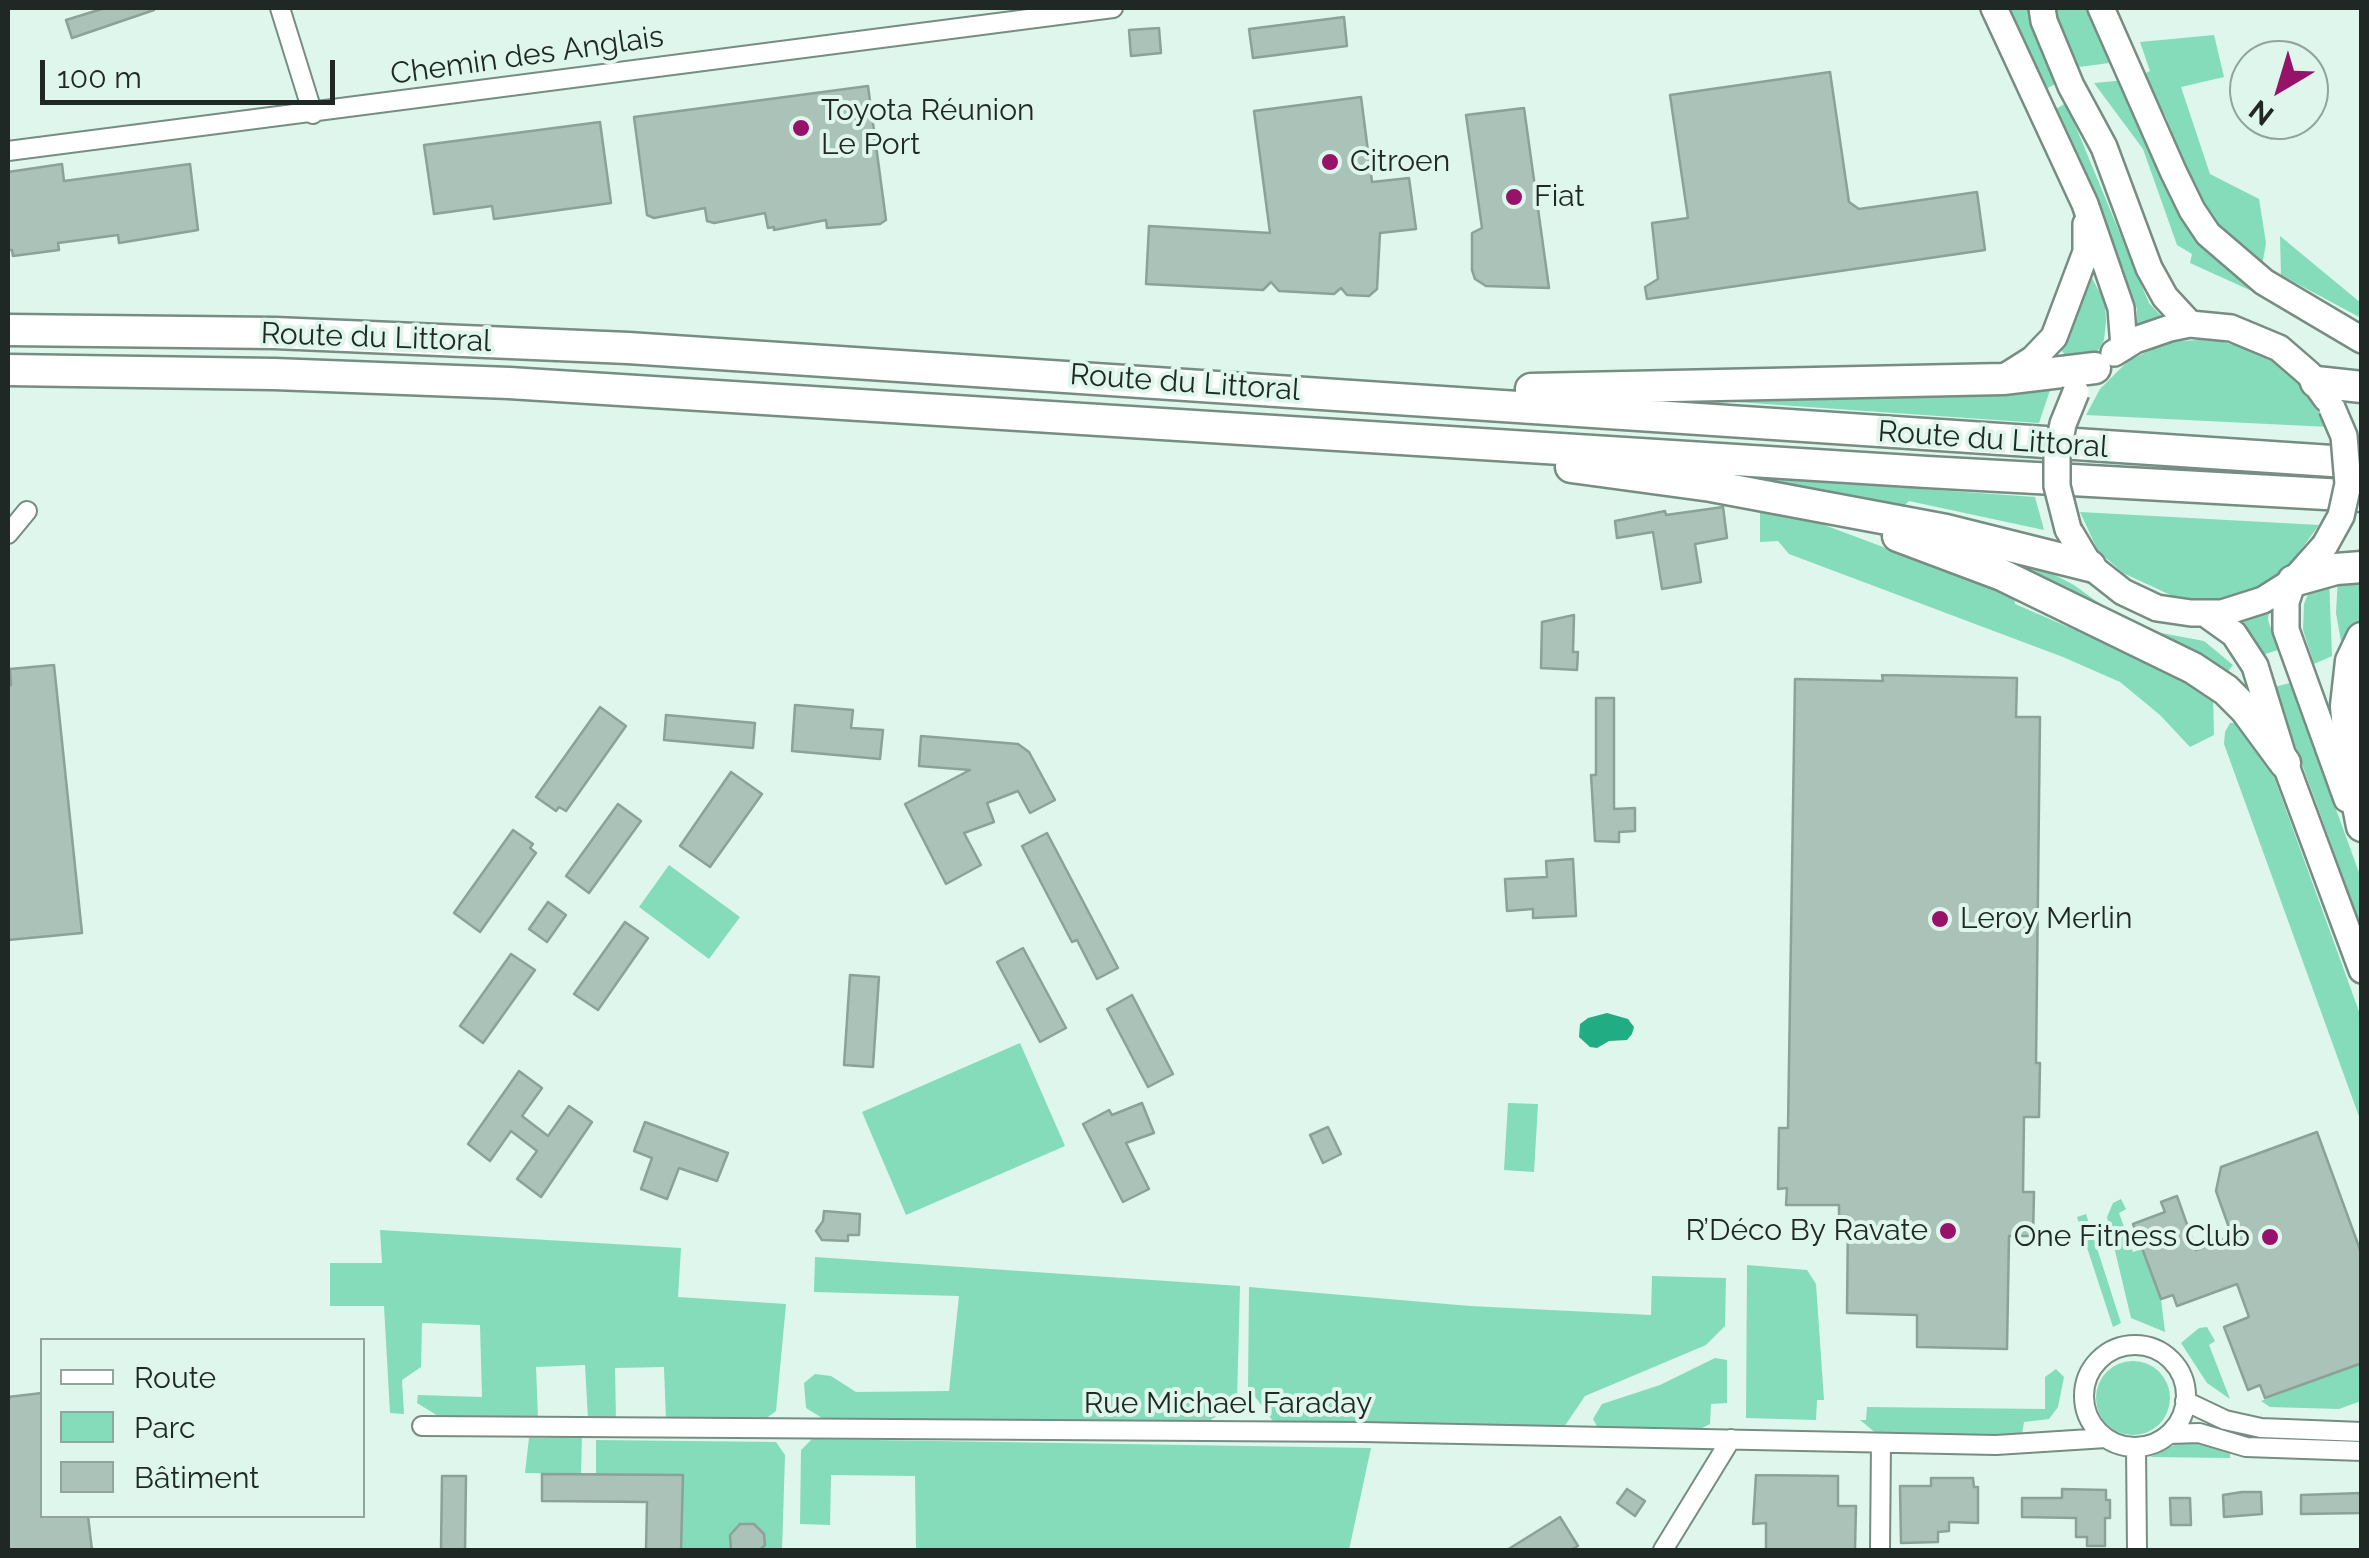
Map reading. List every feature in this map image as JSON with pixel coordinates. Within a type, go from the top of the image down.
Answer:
[{"type":"highway","name":"Route du Littoral","points":[[8,330],[275,333],[529,343],[1328,392],[1762,426],[2362,463]]},
{"type":"highway","points":[[1328,392],[2003,379],[2096,368]]},
{"type":"highway","name":"Route du Littoral","points":[[8,370],[509,382],[2362,496]]},
{"type":"highway","points":[[2316,382],[2362,387]]},
{"type":"highway","points":[[1310,432],[1710,486],[1946,530],[2090,566]]},
{"type":"highway","points":[[1811,504],[2002,574],[2178,659],[2226,690],[2285,763]]},
{"type":"highway","points":[[2293,582],[2336,569],[2362,567]]},
{"type":"highway","points":[[2362,638],[2351,661],[2346,706],[2352,776],[2362,826]]},
{"type":"main road","points":[[1994,8],[2085,204],[2121,308],[2124,347]]},
{"type":"main road","points":[[2042,8],[2071,86],[2104,148],[2148,268],[2165,297],[2190,324]]},
{"type":"main road","points":[[2101,8],[2173,171],[2208,234],[2264,282],[2362,340]]},
{"type":"main road","points":[[2003,379],[2043,351],[2059,325],[2086,252],[2085,204]]},
{"type":"main road","points":[[2190,324],[2232,328],[2268,341],[2316,382],[2344,436],[2348,484],[2340,516],[2325,545],[2293,582],[2250,605],[2206,614],[2173,611],[2138,600],[2090,566],[2068,529],[2057,486],[2063,424],[2076,392],[2096,368],[2124,347],[2156,332],[2190,324]]},
{"type":"main road","points":[[2293,582],[2286,602],[2286,630],[2362,837]]},
{"type":"main road","points":[[2206,614],[2234,634],[2250,654],[2285,763],[2362,970]]},
{"type":"street","points":[[280,8],[312,114]]},
{"type":"street","name":"Chemin des Anglais","points":[[8,151],[1113,8]]},
{"type":"street","points":[[8,534],[27,511]]},
{"type":"street","points":[[2124,1346],[2154,1348],[2172,1361],[2183,1380],[2186,1402],[2169,1434],[2136,1447],[2106,1438],[2087,1414],[2084,1386],[2092,1367],[2110,1351],[2124,1346]]},
{"type":"street","points":[[2186,1402],[2225,1420],[2261,1428],[2362,1432]]},
{"type":"street","name":"Rue Michael Faraday","points":[[2033,1443],[2061,1432],[2087,1414]]},
{"type":"street","points":[[2301,1430],[2362,1419]]},
{"type":"street","name":"Rue Michael Faraday","points":[[422,1426],[1344,1432],[1881,1443],[2033,1443],[2106,1438]]},
{"type":"street","points":[[2169,1434],[2199,1433],[2246,1447],[2362,1452]]},
{"type":"street","points":[[1662,1550],[1731,1439]]},
{"type":"street","points":[[1880,1550],[1881,1443]]},
{"type":"street","points":[[2136,1447],[2136,1550]]},
{"type":"green space","points":[[2007,8],[2030,8],[2036,38],[2057,83],[2046,89]]},
{"type":"green space","points":[[2047,8],[2095,8],[2117,62],[2071,68]]},
{"type":"green space","points":[[2214,35],[2224,77],[2181,87],[2210,174],[2259,199],[2266,243],[2262,266],[2227,240],[2196,201],[2166,117],[2140,76],[2150,71],[2140,42]]},
{"type":"green space","points":[[2126,80],[2176,205],[2257,284],[2254,292],[2190,263],[2192,254],[2177,245],[2143,149],[2094,83]]},
{"type":"green space","points":[[2066,103],[2149,303],[2163,318],[2137,326],[2137,309],[2097,196],[2056,109]]},
{"type":"green space","points":[[2280,236],[2361,303],[2361,318],[2281,275]]},
{"type":"green space","points":[[2087,269],[2105,302],[2104,340],[2096,354],[2076,366],[2057,346]]},
{"type":"green space","points":[[2211,339],[2257,351],[2283,367],[2307,391],[2329,427],[2086,415],[2100,389],[2128,361],[2167,342]]},
{"type":"green space","points":[[2052,384],[2039,423],[1736,402],[1736,394]]},
{"type":"green space","points":[[1754,477],[2035,497],[2044,530],[1909,501],[1904,506],[1754,484]]},
{"type":"green space","points":[[1760,508],[1819,523],[2014,596],[2015,604],[2177,674],[2213,696],[2214,735],[2190,747],[2160,715],[2120,682],[1789,554],[1778,541],[1760,542]]},
{"type":"green space","points":[[2080,512],[2319,525],[2286,570],[2263,585],[2234,596],[2205,600],[2175,597],[2123,573],[2098,551]]},
{"type":"green space","points":[[1980,549],[2047,566],[2047,571],[2107,609],[2156,632],[2204,641],[2233,665],[2221,680]]},
{"type":"green space","points":[[2361,575],[2361,616],[2343,653],[2336,613],[2338,577]]},
{"type":"green space","points":[[2329,577],[2332,656],[2314,664],[2303,630],[2304,604],[2310,589]]},
{"type":"green space","points":[[2269,610],[2268,620],[2278,650],[2262,655],[2242,626],[2244,621]]},
{"type":"green space","points":[[2290,683],[2361,878],[2361,926],[2274,687]]},
{"type":"green space","points":[[2242,722],[2265,752],[2361,1017],[2361,1122],[2224,744],[2230,723]]},
{"type":"green space","points":[[669,865],[740,917],[709,959],[639,907]]},
{"type":"green space","points":[[1020,1043],[1065,1146],[906,1215],[862,1112]]},
{"type":"green space","points":[[1508,1103],[1538,1104],[1534,1172],[1504,1170]]},
{"type":"green space","points":[[2121,1199],[2126,1209],[2119,1213],[2133,1252],[2143,1249],[2161,1299],[2165,1332],[2131,1318],[2107,1217],[2113,1203]]},
{"type":"green space","points":[[2086,1214],[2121,1323],[2113,1327],[2077,1217]]},
{"type":"green space","points":[[380,1230],[681,1248],[678,1297],[786,1304],[776,1411],[764,1420],[666,1420],[664,1367],[615,1368],[616,1419],[588,1419],[585,1365],[536,1367],[538,1419],[443,1419],[417,1403],[418,1395],[482,1397],[480,1325],[422,1323],[421,1367],[402,1380],[404,1414],[390,1413],[384,1306],[330,1306],[330,1263],[382,1263]]},
{"type":"green space","points":[[815,1257],[1240,1286],[1237,1401],[1204,1425],[827,1421],[806,1408],[804,1383],[815,1374],[831,1376],[856,1392],[949,1391],[959,1296],[814,1292]]},
{"type":"green space","points":[[1747,1265],[1807,1270],[1816,1284],[1824,1400],[1817,1400],[1816,1420],[1746,1418]]},
{"type":"green space","points":[[1652,1276],[1726,1278],[1725,1326],[1706,1345],[1585,1396],[1564,1427],[1275,1424],[1248,1387],[1249,1287],[1470,1306],[1651,1315]]},
{"type":"green space","points":[[2207,1327],[2215,1341],[2209,1345],[2230,1399],[2207,1383],[2181,1343],[2199,1328]]},
{"type":"green space","points":[[1715,1358],[1727,1360],[1727,1403],[1711,1404],[1710,1424],[1694,1432],[1599,1430],[1593,1419],[1602,1404],[1660,1385]]},
{"type":"green space","points":[[2133,1361],[2159,1372],[2170,1398],[2159,1424],[2133,1435],[2107,1424],[2096,1398],[2107,1372]]},
{"type":"green space","points":[[2361,1363],[2361,1401],[2339,1409],[2270,1407],[2261,1401]]},
{"type":"green space","points":[[2056,1369],[2064,1377],[2058,1407],[2049,1419],[2024,1422],[2022,1434],[1877,1434],[1860,1420],[1866,1420],[1867,1407],[2045,1409],[2045,1377]]},
{"type":"green space","points":[[582,1437],[581,1474],[525,1473],[529,1438]]},
{"type":"green space","points":[[812,1439],[1371,1448],[1349,1550],[916,1550],[915,1476],[831,1475],[830,1525],[800,1524],[801,1450]]},
{"type":"green space","points":[[596,1440],[776,1442],[785,1455],[782,1550],[682,1550],[682,1475],[596,1475]]},
{"type":"green space","points":[[2178,1443],[2196,1443],[2230,1452],[2230,1458],[2150,1457]]},
{"type":"shaded area","points":[[1607,1013],[1628,1019],[1634,1027],[1632,1034],[1627,1040],[1590,1047],[1579,1037],[1580,1024]]},
{"type":"building","points":[[105,8],[154,10],[72,38],[66,20]]},
{"type":"building","points":[[1344,17],[1347,46],[1253,58],[1249,29]]},
{"type":"building","points":[[1159,28],[1161,53],[1131,56],[1129,30]]},
{"type":"building","points":[[1830,72],[1849,202],[1859,209],[1977,192],[1985,250],[1647,299],[1645,287],[1658,279],[1652,223],[1688,218],[1670,95]]},
{"type":"building","points":[[868,86],[886,220],[880,224],[827,228],[826,220],[774,230],[768,228],[765,213],[714,223],[707,221],[705,208],[654,218],[647,215],[634,117]]},
{"type":"building","points":[[1361,97],[1372,182],[1409,178],[1416,229],[1380,233],[1377,289],[1369,296],[1347,295],[1341,288],[1334,294],[1279,291],[1271,282],[1263,290],[1146,284],[1149,226],[1270,233],[1254,111]]},
{"type":"building","points":[[1524,108],[1549,288],[1486,286],[1475,279],[1472,270],[1472,233],[1482,228],[1466,115]]},
{"type":"building","points":[[600,122],[611,203],[494,219],[492,206],[434,214],[424,145]]},
{"type":"building","points":[[62,164],[64,181],[190,164],[198,230],[119,243],[118,235],[58,243],[59,250],[13,256],[12,250],[8,250],[8,172]]},
{"type":"building","points":[[1723,507],[1727,538],[1695,544],[1701,582],[1662,589],[1653,532],[1617,538],[1615,521],[1665,511],[1666,515]]},
{"type":"building","points":[[1574,615],[1573,652],[1578,652],[1577,670],[1541,668],[1542,622]]},
{"type":"building","points":[[54,665],[82,933],[8,940],[10,669]]},
{"type":"building","points":[[1882,675],[2017,678],[2016,717],[2040,717],[2036,1063],[2040,1063],[2039,1117],[2024,1117],[2023,1192],[2034,1192],[2033,1236],[2009,1236],[2007,1349],[1917,1347],[1917,1315],[1847,1313],[1848,1216],[1839,1216],[1839,1205],[1786,1205],[1787,1188],[1778,1189],[1779,1128],[1788,1128],[1795,679],[1883,681]]},
{"type":"building","points":[[1596,698],[1614,698],[1614,809],[1635,808],[1635,831],[1619,832],[1619,842],[1595,841],[1591,775],[1596,775]]},
{"type":"building","points":[[795,705],[853,710],[851,728],[883,730],[880,759],[792,751]]},
{"type":"building","points":[[600,707],[626,726],[566,811],[559,807],[556,811],[536,797]]},
{"type":"building","points":[[666,715],[755,723],[753,748],[664,740]]},
{"type":"building","points":[[921,736],[1018,744],[1029,752],[1055,800],[1030,813],[1018,791],[987,803],[994,822],[964,833],[981,865],[946,884],[905,804],[970,770],[919,766]]},
{"type":"building","points":[[731,772],[762,794],[710,867],[680,846]]},
{"type":"building","points":[[618,804],[641,821],[589,893],[566,876]]},
{"type":"building","points":[[513,830],[533,844],[530,848],[536,853],[480,932],[454,913]]},
{"type":"building","points":[[1047,833],[1118,968],[1097,979],[1077,940],[1072,942],[1022,846]]},
{"type":"building","points":[[1573,859],[1576,916],[1533,918],[1533,909],[1507,911],[1505,879],[1547,877],[1546,861]]},
{"type":"building","points":[[548,902],[566,915],[547,942],[529,929]]},
{"type":"building","points":[[625,922],[648,938],[598,1010],[574,994]]},
{"type":"building","points":[[1023,948],[1066,1028],[1040,1042],[997,962]]},
{"type":"building","points":[[511,954],[535,970],[483,1043],[460,1026]]},
{"type":"building","points":[[850,975],[879,977],[873,1067],[844,1065]]},
{"type":"building","points":[[1132,995],[1173,1074],[1148,1087],[1107,1009]]},
{"type":"building","points":[[519,1071],[542,1088],[522,1116],[548,1136],[569,1106],[592,1122],[541,1197],[517,1179],[537,1151],[511,1131],[490,1161],[468,1144]]},
{"type":"building","points":[[1142,1103],[1154,1133],[1126,1143],[1149,1189],[1123,1202],[1083,1124],[1109,1110],[1112,1115]]},
{"type":"building","points":[[645,1122],[728,1153],[717,1181],[679,1168],[667,1199],[641,1189],[652,1158],[634,1151]]},
{"type":"building","points":[[1328,1127],[1341,1154],[1323,1163],[1310,1135]]},
{"type":"building","points":[[2317,1132],[2362,1255],[2362,1363],[2265,1398],[2260,1385],[2248,1390],[2224,1327],[2249,1317],[2237,1284],[2177,1306],[2173,1295],[2161,1299],[2133,1224],[2165,1212],[2161,1202],[2177,1196],[2196,1250],[2232,1236],[2216,1191],[2221,1167]]},
{"type":"building","points":[[824,1211],[860,1214],[859,1235],[848,1235],[848,1241],[822,1240],[816,1231]]},
{"type":"building","points":[[40,1393],[40,1518],[88,1518],[92,1550],[8,1550],[8,1397]]},
{"type":"building","points":[[542,1474],[683,1475],[681,1550],[646,1550],[647,1502],[542,1501]]},
{"type":"building","points":[[1756,1475],[1838,1476],[1838,1506],[1856,1506],[1855,1550],[1766,1550],[1766,1523],[1753,1524]]},
{"type":"building","points":[[442,1476],[466,1476],[465,1550],[441,1550]]},
{"type":"building","points":[[1931,1478],[1973,1478],[1974,1487],[1978,1487],[1978,1523],[1949,1522],[1949,1531],[1938,1532],[1938,1542],[1901,1543],[1900,1486],[1931,1486]]},
{"type":"building","points":[[1627,1489],[1645,1501],[1635,1516],[1617,1503]]},
{"type":"building","points":[[2062,1489],[2106,1490],[2110,1518],[2105,1518],[2105,1546],[2087,1546],[2087,1537],[2076,1537],[2076,1518],[2022,1517],[2022,1498],[2062,1498]]},
{"type":"building","points":[[2261,1492],[2262,1514],[2224,1517],[2223,1495]]},
{"type":"building","points":[[2362,1493],[2362,1513],[2301,1514],[2301,1495]]},
{"type":"building","points":[[2170,1498],[2190,1498],[2191,1525],[2171,1525]]},
{"type":"building","points":[[1560,1517],[1578,1546],[1570,1550],[1507,1550]]},
{"type":"building","points":[[740,1524],[754,1524],[764,1534],[765,1545],[760,1550],[731,1550],[730,1535]]},
{"type":"place","name":"Toyota Réunion Le Port","points":[[801,128]]},
{"type":"place","name":"Citroen","points":[[1330,162]]},
{"type":"place","name":"Fiat","points":[[1514,197]]},
{"type":"place","name":"Leroy Merlin","points":[[1940,919]]},
{"type":"place","name":"R’Déco By Ravate","points":[[1948,1231]]},
{"type":"place","name":"One Fitness Club","points":[[2270,1237]]}]
